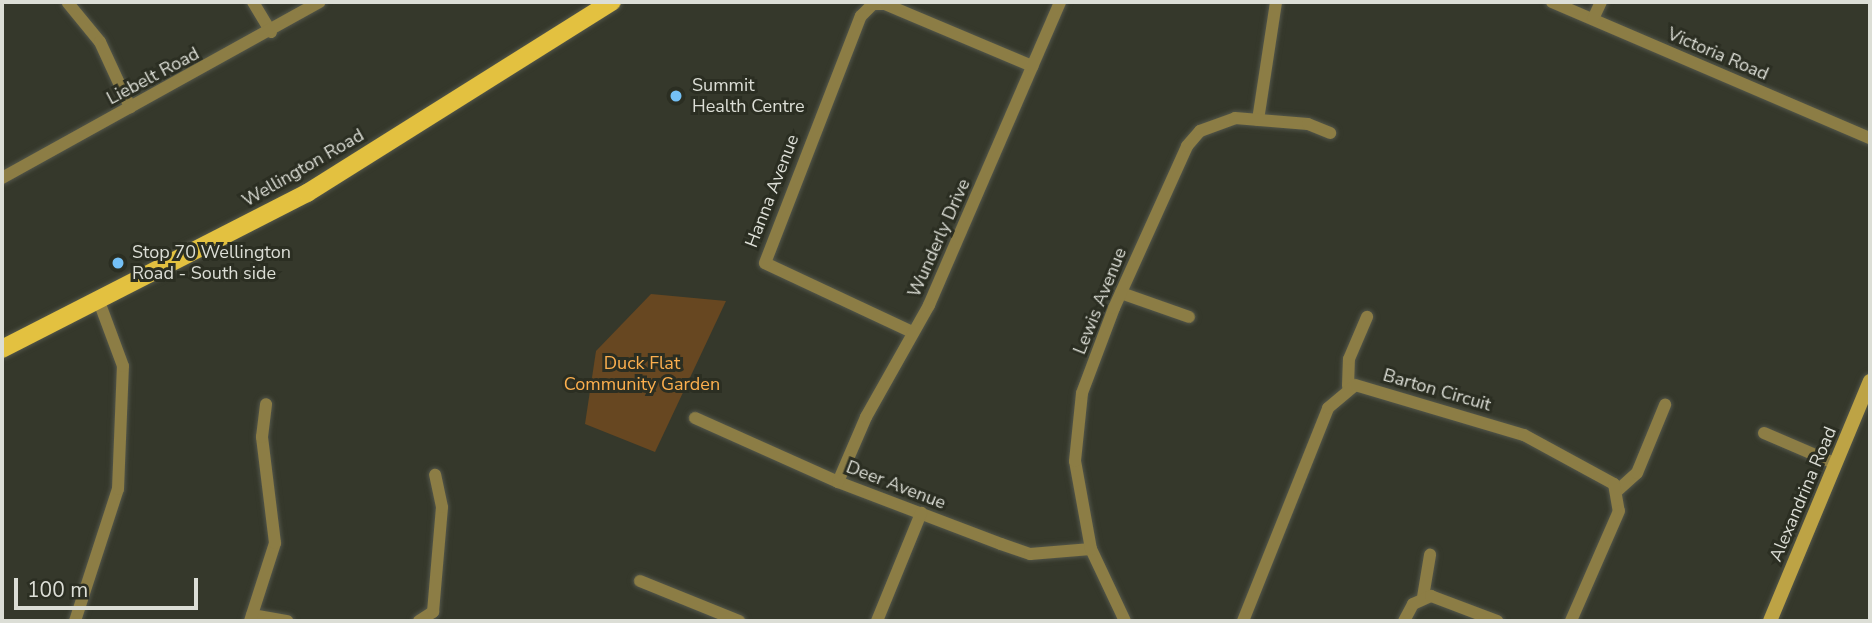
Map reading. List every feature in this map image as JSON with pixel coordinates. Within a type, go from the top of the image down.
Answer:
[{"type":"main road","name":"Wellington Road","points":[[2,349],[100,304],[307,193],[612,2]]},
{"type":"main road","name":"Alexandrina Road","points":[[1770,621],[1870,381]]},
{"type":"street","points":[[253,2],[271,33]]},
{"type":"street","name":"Liebelt Road","points":[[2,178],[271,33],[319,2]]},
{"type":"street","name":"Wunderly Drive","points":[[838,482],[912,332],[929,305],[1060,2]]},
{"type":"street","points":[[1258,120],[1276,2]]},
{"type":"street","name":"Victoria Road","points":[[1552,2],[1870,138]]},
{"type":"street","points":[[1593,19],[1601,2]]},
{"type":"street","points":[[68,3],[100,42],[130,107]]},
{"type":"street","name":"Hanna Avenue","points":[[912,332],[765,263],[861,16],[873,4],[885,4],[1032,65]]},
{"type":"street","name":"Lewis Avenue","points":[[1125,621],[1091,549],[1075,461],[1078,415],[1121,293],[1193,137],[1221,121],[1258,120],[1329,133]]},
{"type":"street","points":[[1121,293],[1189,317]]},
{"type":"street","points":[[75,621],[118,489],[123,366],[100,304]]},
{"type":"street","points":[[1243,621],[1328,408],[1348,386],[1349,359],[1367,317]]},
{"type":"street","name":"Barton Circuit","points":[[1348,386],[1524,435],[1618,490]]},
{"type":"street","points":[[267,404],[262,437],[275,543],[251,618],[287,621]]},
{"type":"street","points":[[1571,621],[1619,511],[1618,490],[1637,473],[1665,405]]},
{"type":"street","name":"Deer Avenue","points":[[695,418],[838,482],[1030,554],[1091,549]]},
{"type":"street","points":[[1764,433],[1836,464]]},
{"type":"street","points":[[419,621],[433,611],[442,507],[435,475]]},
{"type":"street","points":[[877,621],[920,513]]},
{"type":"street","points":[[1404,621],[1423,597],[1430,555]]},
{"type":"street","points":[[640,581],[739,621]]},
{"type":"street","points":[[1423,597],[1440,597],[1497,621]]},
{"type":"green space","name":"Duck Flat Community Garden","points":[[651,294],[726,301],[655,452],[585,424],[596,351]]},
{"type":"place","name":"Summit Health Centre","points":[[676,96]]},
{"type":"place","name":"Stop 70 Wellington Road - South side","points":[[118,263]]}]
